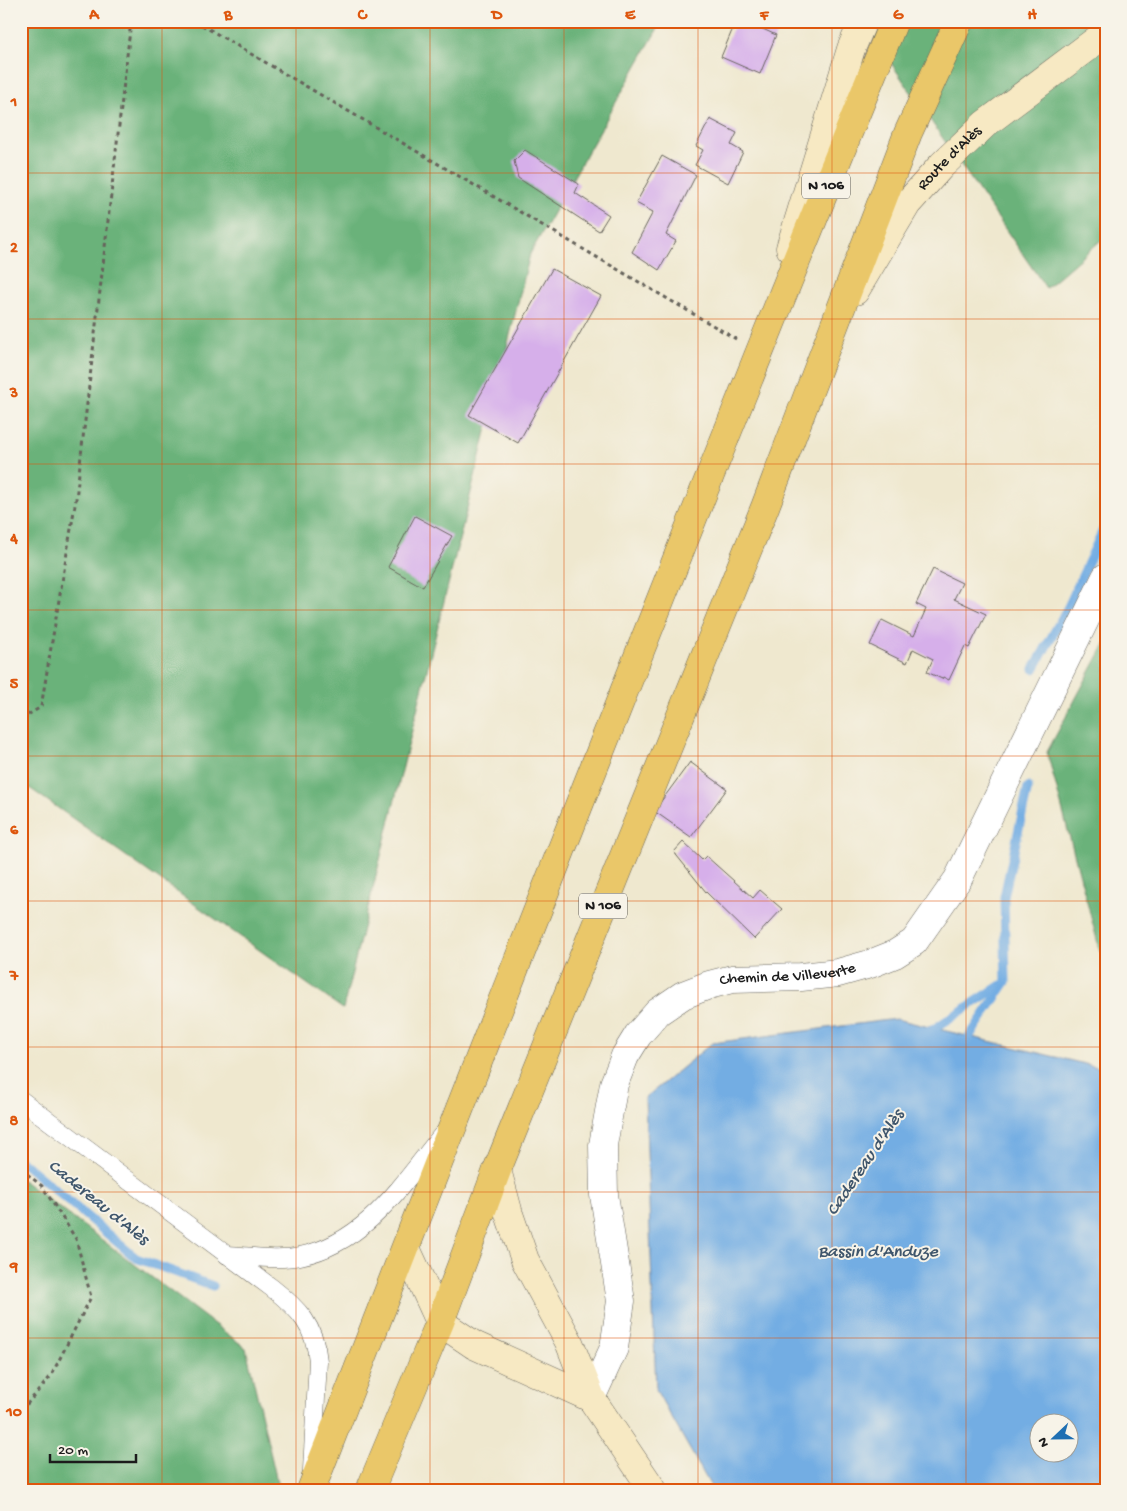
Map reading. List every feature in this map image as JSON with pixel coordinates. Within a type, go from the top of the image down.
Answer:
[{"type":"main road","points":[[759,350],[851,49],[862,21]]},
{"type":"main road","name":"N 106","points":[[311,1489],[455,1118],[759,350],[894,21]]},
{"type":"main road","name":"N 106","points":[[370,1490],[440,1322],[497,1170],[765,506],[908,134],[959,21]]},
{"type":"main road","name":"Route d'Alès","points":[[836,323],[908,204],[942,166],[985,124],[1106,33]]},
{"type":"main road","points":[[497,1170],[509,1214],[525,1260],[569,1342],[591,1398],[653,1490]]},
{"type":"main road","points":[[406,1248],[440,1322],[474,1346],[591,1398]]},
{"type":"street","name":"Chemin de Villeverte","points":[[591,1398],[614,1348],[622,1301],[604,1195],[603,1145],[614,1084],[625,1056],[638,1035],[658,1012],[682,995],[709,985],[732,979],[801,977],[838,973],[870,964],[895,954],[914,942],[958,879],[1106,577]]},
{"type":"lane","points":[[21,1100],[290,1302],[310,1328],[316,1346],[318,1361],[311,1489]]},
{"type":"lane","points":[[227,1255],[274,1258],[299,1256],[321,1250],[348,1238],[384,1206],[455,1118]]},
{"type":"path","points":[[21,719],[41,707],[76,499],[131,21]]},
{"type":"path","points":[[195,21],[723,332],[759,350]]},
{"type":"path","points":[[21,1169],[42,1186],[76,1239],[90,1296],[51,1376],[21,1411]]},
{"type":"green space","points":[[21,21],[662,21],[530,254],[343,1009],[21,782]]},
{"type":"green space","points":[[862,21],[1106,21],[1106,236],[1046,288]]},
{"type":"green space","points":[[1106,642],[1106,953],[1100,951],[1047,752]]},
{"type":"green space","points":[[21,1179],[246,1348],[279,1490],[21,1490]]},
{"type":"water","name":"Bassin d'Anduze","points":[[896,1019],[1106,1069],[1106,1490],[713,1490],[656,1390],[645,1098],[712,1043]]},
{"type":"building","points":[[736,21],[745,21],[776,35],[760,74],[721,57]]},
{"type":"building","points":[[710,119],[737,133],[731,145],[743,152],[728,183],[695,165],[703,150],[696,146]]},
{"type":"building","points":[[525,150],[579,184],[575,193],[609,215],[599,231],[518,178],[514,161]]},
{"type":"building","points":[[662,156],[696,175],[666,235],[676,241],[659,270],[632,252],[653,212],[636,203]]},
{"type":"building","points":[[552,269],[601,296],[518,443],[469,415]]},
{"type":"building","points":[[415,516],[452,536],[423,587],[388,567]]},
{"type":"building","points":[[933,569],[962,583],[954,599],[986,614],[969,648],[965,646],[949,680],[927,672],[933,659],[913,649],[907,663],[870,645],[882,620],[914,636],[926,609],[916,604]]},
{"type":"building","points":[[690,762],[727,789],[691,837],[654,811]]},
{"type":"building","points":[[683,842],[702,860],[706,856],[753,898],[760,890],[782,909],[754,939],[706,892],[674,852]]},
{"type":"waterway","name":"Cadereau d'Alès","points":[[1034,669],[1068,607],[1106,523]]},
{"type":"waterway","name":"Cadereau d'Alès","points":[[963,1046],[1006,982],[1004,897],[1028,787]]},
{"type":"waterway","name":"Cadereau d'Alès","points":[[926,1034],[1001,985]]},
{"type":"waterway","name":"Cadereau d'Alès","points":[[21,1161],[136,1258],[213,1286]]}]
